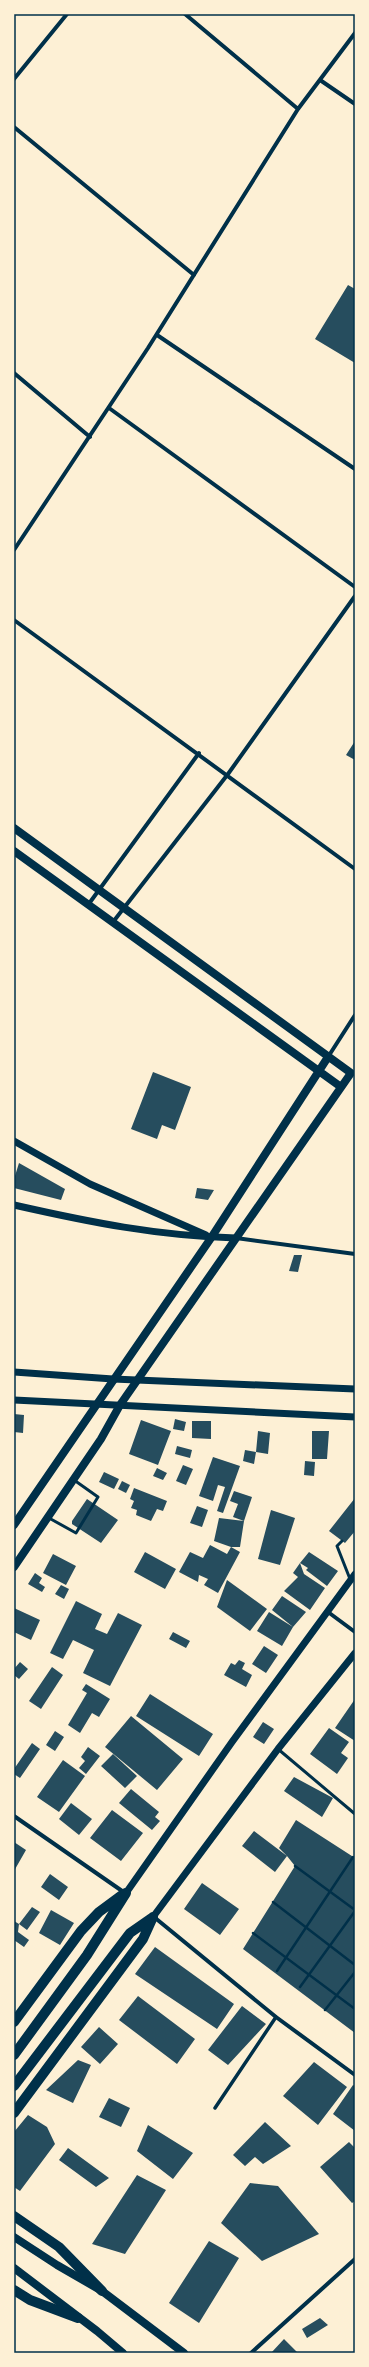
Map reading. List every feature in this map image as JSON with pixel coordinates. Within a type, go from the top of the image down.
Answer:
[{"type":"main road","points":[[14,828],[328,1057],[353,1070],[120,1406],[101,1439],[14,1567]]},
{"type":"main road","points":[[14,851],[341,1087]]},
{"type":"main road","points":[[14,1525],[113,1379],[212,1238],[328,1057]]},
{"type":"main road","points":[[14,2022],[81,1931],[98,1912],[126,1893]]},
{"type":"main road","points":[[14,2055],[87,1955],[126,1893]]},
{"type":"main road","points":[[14,2086],[130,1933],[154,1917]]},
{"type":"main road","points":[[14,2113],[143,1939],[154,1917]]},
{"type":"main road","points":[[14,2216],[59,2247],[102,2290],[184,2353]]},
{"type":"main road","points":[[14,2237],[57,2266],[102,2290]]},
{"type":"main road","points":[[14,2268],[123,2353]]},
{"type":"main road","points":[[14,2290],[30,2300],[78,2318]]},
{"type":"street","points":[[14,79],[67,14]]},
{"type":"street","points":[[185,14],[298,109]]},
{"type":"street","points":[[14,550],[157,335],[298,109],[355,33]]},
{"type":"street","points":[[320,80],[355,104]]},
{"type":"street","points":[[14,127],[194,275]]},
{"type":"street","points":[[157,335],[355,469]]},
{"type":"street","points":[[14,373],[90,437]]},
{"type":"street","points":[[109,408],[355,588]]},
{"type":"street","points":[[113,922],[228,774],[355,596]]},
{"type":"street","points":[[14,620],[228,774],[355,869]]},
{"type":"street","points":[[88,905],[199,754]]},
{"type":"street","points":[[328,1057],[355,1015]]},
{"type":"street","points":[[14,1141],[90,1184],[212,1238]]},
{"type":"street","points":[[14,1205],[117,1228],[212,1238],[236,1238],[355,1254]]},
{"type":"street","points":[[14,1372],[113,1379],[355,1389]]},
{"type":"street","points":[[14,1400],[355,1417]]},
{"type":"street","points":[[14,1816],[126,1893],[232,1742],[353,1577]]},
{"type":"street","points":[[328,1612],[355,1632]]},
{"type":"street","points":[[355,1653],[278,1748],[154,1917],[276,2017],[355,2075]]},
{"type":"street","points":[[215,2108],[276,2017]]},
{"type":"street","points":[[250,2353],[355,2259]]},
{"type":"lane","points":[[47,1518],[76,1533],[98,1497],[73,1479]]},
{"type":"lane","points":[[342,1540],[337,1546],[353,1577]]},
{"type":"lane","points":[[278,1748],[355,1814]]},
{"type":"path","points":[[276,1970],[353,1857]]},
{"type":"path","points":[[295,1866],[355,1911],[300,1988]]},
{"type":"path","points":[[273,1902],[355,1965]]},
{"type":"path","points":[[253,1933],[355,2009]]},
{"type":"path","points":[[325,2010],[355,1972]]},
{"type":"building","points":[[348,285],[355,289],[355,363],[315,339]]},
{"type":"building","points":[[355,741],[355,760],[346,755]]},
{"type":"building","points":[[153,1072],[191,1087],[175,1130],[162,1125],[157,1139],[131,1129]]},
{"type":"building","points":[[19,1163],[65,1189],[61,1200],[14,1188],[14,1179]]},
{"type":"building","points":[[197,1188],[214,1190],[208,1200],[195,1198]]},
{"type":"building","points":[[294,1255],[302,1255],[298,1272],[289,1271]]},
{"type":"building","points":[[14,1414],[24,1415],[23,1433],[14,1432]]},
{"type":"building","points":[[175,1419],[186,1422],[184,1431],[173,1429]]},
{"type":"building","points":[[141,1420],[171,1431],[158,1465],[129,1454]]},
{"type":"building","points":[[192,1421],[211,1421],[211,1439],[192,1438]]},
{"type":"building","points":[[258,1431],[270,1433],[268,1454],[256,1452]]},
{"type":"building","points":[[312,1431],[329,1431],[327,1459],[312,1459]]},
{"type":"building","points":[[177,1446],[192,1450],[190,1458],[175,1454]]},
{"type":"building","points":[[245,1450],[256,1452],[254,1464],[243,1461]]},
{"type":"building","points":[[213,1457],[240,1466],[223,1513],[217,1511],[225,1487],[218,1485],[213,1501],[199,1496]]},
{"type":"building","points":[[305,1461],[315,1462],[314,1476],[304,1475]]},
{"type":"building","points":[[183,1465],[193,1469],[186,1485],[176,1481]]},
{"type":"building","points":[[157,1468],[167,1473],[163,1480],[153,1476]]},
{"type":"building","points":[[104,1472],[119,1479],[114,1489],[99,1482]]},
{"type":"building","points":[[122,1481],[130,1485],[126,1493],[118,1489]]},
{"type":"building","points":[[134,1488],[167,1501],[163,1511],[157,1509],[151,1521],[136,1515],[137,1510],[131,1508],[134,1501],[130,1499]]},
{"type":"building","points":[[234,1491],[252,1497],[244,1521],[233,1517],[238,1504],[230,1501]]},
{"type":"building","points":[[355,1498],[355,1531],[345,1543],[329,1531]]},
{"type":"building","points":[[87,1499],[118,1520],[101,1543],[72,1524],[72,1521]]},
{"type":"building","points":[[197,1506],[208,1510],[202,1527],[190,1523]]},
{"type":"building","points":[[271,1510],[295,1518],[280,1565],[258,1559]]},
{"type":"building","points":[[219,1518],[244,1521],[240,1547],[231,1547],[214,1541]]},
{"type":"building","points":[[210,1545],[227,1554],[231,1547],[240,1552],[218,1593],[204,1585],[208,1579],[199,1575],[198,1582],[179,1572],[190,1552],[203,1558]]},
{"type":"building","points":[[145,1552],[176,1569],[165,1589],[134,1572]]},
{"type":"building","points":[[309,1552],[338,1571],[327,1586],[306,1570],[308,1568],[300,1563]]},
{"type":"building","points":[[53,1554],[76,1566],[66,1585],[43,1573]]},
{"type":"building","points":[[300,1563],[304,1574],[325,1588],[310,1610],[284,1591],[298,1577],[293,1573]]},
{"type":"building","points":[[35,1573],[42,1578],[39,1583],[45,1587],[42,1592],[28,1584]]},
{"type":"building","points":[[227,1580],[267,1609],[250,1631],[217,1607]]},
{"type":"building","points":[[61,1585],[69,1589],[64,1599],[55,1594]]},
{"type":"building","points":[[282,1596],[306,1612],[293,1627],[272,1610]]},
{"type":"building","points":[[76,1601],[102,1614],[95,1629],[107,1634],[118,1613],[142,1625],[110,1686],[83,1673],[94,1650],[73,1640],[63,1659],[50,1653]]},
{"type":"building","points":[[14,1608],[40,1620],[31,1640],[14,1632]]},
{"type":"building","points":[[269,1612],[293,1627],[282,1646],[257,1631]]},
{"type":"building","points":[[173,1632],[190,1641],[186,1648],[169,1639]]},
{"type":"building","points":[[264,1646],[278,1655],[266,1673],[252,1664]]},
{"type":"building","points":[[239,1660],[245,1663],[242,1669],[252,1675],[246,1687],[224,1675],[231,1663],[235,1665]]},
{"type":"building","points":[[20,1662],[28,1669],[19,1679],[14,1675],[14,1669]]},
{"type":"building","points":[[52,1667],[63,1675],[41,1709],[29,1701]]},
{"type":"building","points":[[86,1684],[110,1699],[99,1717],[92,1713],[80,1733],[68,1725],[87,1693],[82,1690]]},
{"type":"building","points":[[150,1694],[213,1734],[199,1756],[136,1716]]},
{"type":"building","points":[[355,1699],[355,1741],[335,1728]]},
{"type":"building","points":[[131,1716],[183,1759],[157,1790],[105,1747]]},
{"type":"building","points":[[263,1722],[274,1729],[264,1744],[253,1737]]},
{"type":"building","points":[[329,1728],[349,1742],[341,1753],[348,1758],[337,1774],[310,1754]]},
{"type":"building","points":[[55,1731],[64,1737],[55,1751],[46,1745]]},
{"type":"building","points":[[32,1743],[40,1749],[20,1778],[14,1774],[14,1769]]},
{"type":"building","points":[[88,1747],[100,1756],[86,1774],[79,1768],[85,1761],[81,1757]]},
{"type":"building","points":[[113,1754],[137,1776],[125,1788],[101,1766]]},
{"type":"building","points":[[63,1760],[85,1776],[59,1812],[37,1797]]},
{"type":"building","points":[[294,1777],[333,1798],[322,1817],[284,1791]]},
{"type":"building","points":[[131,1789],[159,1812],[155,1817],[160,1821],[152,1830],[119,1803]]},
{"type":"building","points":[[71,1803],[92,1819],[79,1835],[59,1819]]},
{"type":"building","points":[[112,1810],[143,1833],[121,1861],[90,1838]]},
{"type":"building","points":[[296,1820],[355,1858],[355,2033],[243,1949],[295,1866],[279,1848]]},
{"type":"building","points":[[254,1831],[287,1856],[275,1872],[242,1846]]},
{"type":"building","points":[[14,1842],[26,1850],[14,1871]]},
{"type":"building","points":[[50,1874],[68,1887],[59,1900],[41,1887]]},
{"type":"building","points":[[202,1883],[239,1909],[220,1935],[184,1909]]},
{"type":"building","points":[[32,1907],[40,1912],[27,1930],[19,1924]]},
{"type":"building","points":[[51,1910],[74,1923],[60,1945],[39,1933]]},
{"type":"building","points":[[14,1921],[19,1924],[18,1932],[29,1940],[24,1947],[14,1940]]},
{"type":"building","points":[[155,1947],[234,2004],[217,2029],[135,1974]]},
{"type":"building","points":[[138,1996],[195,2039],[177,2064],[119,2020]]},
{"type":"building","points":[[242,2006],[266,2024],[228,2065],[208,2050]]},
{"type":"building","points":[[99,2027],[118,2044],[100,2064],[81,2047]]},
{"type":"building","points":[[78,2060],[91,2065],[73,2103],[46,2090]]},
{"type":"building","points":[[314,2062],[347,2087],[318,2125],[283,2096]]},
{"type":"building","points":[[353,2085],[355,2086],[355,2131],[333,2114]]},
{"type":"building","points":[[109,2098],[130,2108],[121,2127],[99,2117]]},
{"type":"building","points":[[28,2115],[47,2127],[55,2144],[20,2191],[14,2187],[14,2132]]},
{"type":"building","points":[[265,2122],[291,2146],[263,2164],[255,2157],[245,2166],[233,2155]]},
{"type":"building","points":[[148,2125],[193,2153],[173,2179],[137,2151]]},
{"type":"building","points":[[349,2142],[355,2148],[355,2201],[352,2203],[320,2167]]},
{"type":"building","points":[[68,2148],[109,2178],[96,2187],[59,2160]]},
{"type":"building","points":[[137,2175],[166,2190],[125,2254],[92,2244]]},
{"type":"building","points":[[250,2183],[278,2186],[319,2234],[262,2261],[221,2223]]},
{"type":"building","points":[[209,2241],[239,2258],[199,2323],[169,2303]]},
{"type":"building","points":[[320,2318],[328,2325],[307,2338],[302,2329]]},
{"type":"building","points":[[284,2339],[298,2353],[271,2353]]}]
